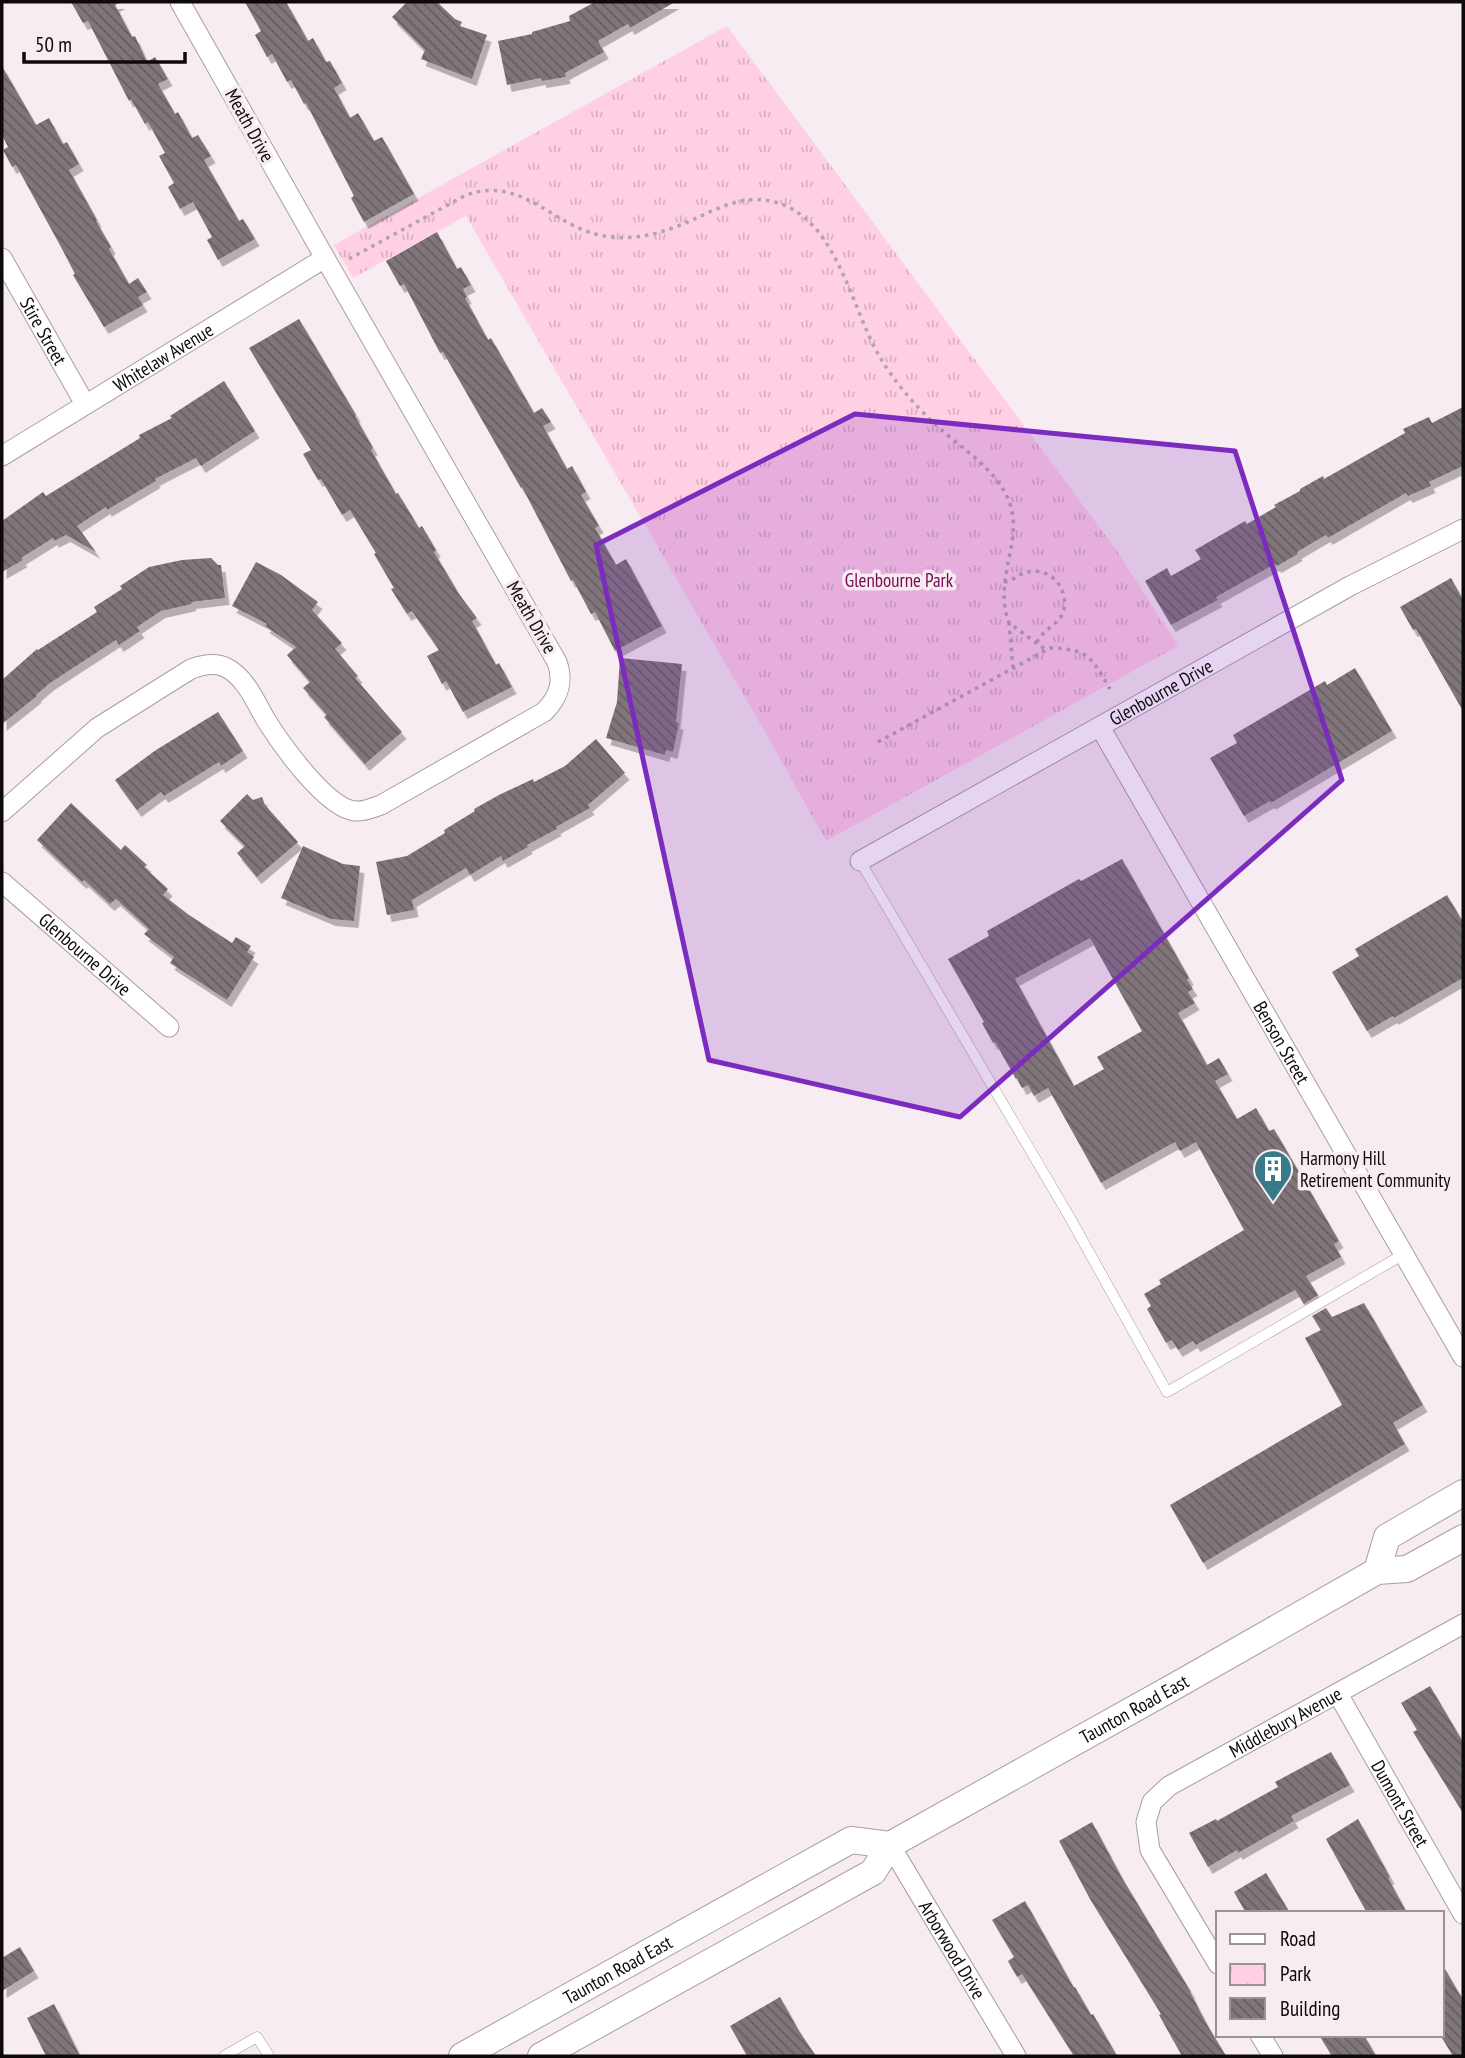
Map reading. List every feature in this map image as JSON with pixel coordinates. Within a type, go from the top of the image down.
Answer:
[{"type":"main road","points":[[1377,1571],[1387,1537],[1463,1493]]},
{"type":"main road","name":"Taunton Road East","points":[[541,2056],[873,1872],[890,1845],[1377,1571],[1407,1569],[1463,1538]]},
{"type":"main road","name":"Taunton Road East","points":[[462,2056],[851,1840],[890,1845]]},
{"type":"street","name":"Meath Drive","points":[[2,812],[97,728],[200,666],[219,665],[235,674],[292,756],[329,798],[354,811],[381,805],[544,712],[557,696],[561,680],[557,662],[180,2]]},
{"type":"street","name":"Stire Street","points":[[2,258],[85,404]]},
{"type":"street","name":"Whitelaw Avenue","points":[[2,456],[85,404],[328,264]]},
{"type":"street","name":"Glenbourne Drive","points":[[860,861],[1350,586],[1463,529]]},
{"type":"street","name":"Benson Street","points":[[1100,727],[1463,1357]]},
{"type":"street","name":"Glenbourne Drive","points":[[2,882],[169,1027]]},
{"type":"street","name":"Middlebury Avenue","points":[[1216,1961],[1150,1850],[1146,1822],[1152,1802],[1169,1786],[1463,1624]]},
{"type":"street","name":"Dumont Street","points":[[1338,1694],[1463,1914]]},
{"type":"street","name":"Arborwood Drive","points":[[890,1845],[1016,2056]]},
{"type":"street","points":[[1261,2037],[1273,2056]]},
{"type":"lane","points":[[860,861],[1069,1216],[1167,1392],[1404,1254]]},
{"type":"lane","points":[[223,2056],[257,2037],[269,2056]]},
{"type":"path","points":[[328,264],[466,195],[482,191],[513,192],[578,229],[615,237],[638,237],[657,233],[724,204],[741,200],[775,202],[793,209],[819,230],[829,246],[865,330],[888,369],[933,422],[995,476],[1004,489],[1014,520],[1003,597],[1009,623],[1013,668]]},
{"type":"path","points":[[1004,582],[1034,571],[1050,575],[1060,585],[1064,598],[1063,611],[1041,634],[1036,644]]},
{"type":"path","points":[[1009,623],[1046,650]]},
{"type":"path","points":[[878,742],[1050,648],[1067,648],[1082,652],[1094,663],[1110,689]]},
{"type":"highlighted area","points":[[855,414],[1235,451],[1342,780],[960,1117],[709,1060],[596,545]]},
{"type":"green space","name":"Glenbourne Park","points":[[727,26],[1117,551],[1178,646],[826,841],[466,216],[353,278],[334,245]]},
{"type":"building","points":[[71,2],[121,2],[115,5],[132,37],[135,36],[147,62],[155,57],[168,79],[158,84],[192,138],[198,135],[211,156],[204,160],[239,221],[243,219],[255,239],[218,260],[207,240],[212,237],[193,202],[180,209],[168,187],[174,183],[159,156],[165,153],[148,122],[145,124],[131,99],[129,101],[88,21],[83,23]]},
{"type":"building","points":[[245,2],[286,2],[308,41],[313,38],[326,62],[330,61],[342,83],[334,88],[350,118],[358,113],[374,141],[382,137],[414,194],[364,222],[351,198],[354,196],[306,103],[304,104],[291,80],[287,82],[272,54],[267,57],[255,35],[261,31]]},
{"type":"building","points":[[407,2],[437,2],[462,22],[460,26],[487,35],[472,79],[421,59],[425,50],[392,17]]},
{"type":"building","points":[[595,2],[675,2],[630,28],[628,24],[598,41],[604,52],[565,73],[566,77],[542,81],[541,78],[507,85],[498,41],[532,34],[570,21],[569,16]]},
{"type":"building","points":[[2,66],[36,125],[49,118],[63,144],[67,142],[79,164],[69,170],[111,247],[109,249],[129,284],[138,278],[147,292],[138,297],[143,305],[104,327],[73,275],[75,274],[16,165],[12,167],[3,150],[8,147],[2,135]]},
{"type":"building","points":[[437,232],[457,269],[461,267],[471,285],[463,289],[467,297],[465,298],[488,340],[491,338],[534,413],[542,408],[551,422],[543,426],[567,469],[572,466],[586,492],[581,495],[599,526],[595,528],[616,565],[626,559],[662,626],[615,651],[595,612],[591,614],[573,580],[571,581],[522,487],[443,352],[440,353],[404,284],[400,286],[386,261]]},
{"type":"building","points":[[299,319],[356,415],[373,448],[371,450],[396,494],[398,493],[419,528],[422,526],[459,594],[477,618],[472,621],[496,665],[499,663],[512,687],[463,712],[446,681],[442,684],[427,656],[439,650],[412,611],[407,614],[391,589],[394,588],[374,554],[376,553],[350,510],[342,515],[321,479],[318,480],[303,454],[311,450],[249,348]]},
{"type":"building","points":[[224,381],[255,431],[201,466],[196,458],[155,479],[156,481],[107,510],[106,507],[77,526],[96,552],[66,535],[54,541],[53,538],[2,572],[2,521],[43,492],[46,496],[140,438],[139,435],[172,418],[170,416]]},
{"type":"building","points":[[1463,407],[1463,466],[1429,482],[1431,486],[1408,496],[1406,493],[1328,538],[1326,535],[1297,552],[1298,554],[1277,566],[1275,564],[1216,597],[1218,600],[1171,625],[1145,581],[1167,568],[1171,576],[1201,559],[1195,550],[1245,521],[1247,524],[1300,489],[1323,476],[1324,479],[1405,433],[1403,429],[1429,417],[1432,423]]},
{"type":"building","points":[[211,558],[221,565],[225,598],[191,602],[192,604],[161,611],[137,627],[140,631],[119,645],[116,640],[50,683],[2,724],[2,680],[37,649],[97,612],[94,607],[149,567],[182,560]]},
{"type":"building","points":[[256,562],[281,575],[318,602],[312,610],[342,643],[335,649],[358,676],[355,678],[402,732],[365,764],[303,688],[310,682],[287,655],[296,647],[265,626],[267,624],[232,606]]},
{"type":"building","points":[[1451,578],[1463,600],[1463,711],[1416,629],[1413,630],[1400,607]]},
{"type":"building","points":[[620,658],[682,664],[676,722],[679,723],[673,752],[666,750],[665,755],[606,738],[617,702]]},
{"type":"building","points":[[1355,668],[1392,731],[1271,803],[1270,801],[1244,816],[1210,758],[1237,743],[1233,735],[1325,681],[1327,685]]},
{"type":"building","points":[[218,712],[243,751],[221,766],[219,762],[164,796],[161,792],[137,810],[115,780],[156,750]]},
{"type":"building","points":[[596,739],[625,773],[588,805],[590,808],[503,861],[501,856],[470,875],[466,868],[412,900],[414,910],[387,915],[376,862],[407,856],[445,833],[444,830],[475,811],[474,809],[565,766]]},
{"type":"building","points":[[247,794],[253,800],[262,797],[265,805],[298,842],[257,877],[237,853],[245,846],[220,821]]},
{"type":"building","points":[[71,803],[121,850],[125,845],[147,865],[144,867],[168,889],[163,895],[232,943],[236,937],[251,946],[247,952],[254,957],[227,1000],[170,963],[174,957],[144,934],[149,929],[116,899],[110,904],[84,880],[82,882],[37,840]]},
{"type":"building","points":[[303,846],[343,864],[360,866],[354,921],[331,919],[281,898]]},
{"type":"building","name":"Harmony Hill Retirement Community","points":[[1122,859],[1189,978],[1187,980],[1193,989],[1188,992],[1195,1003],[1178,1013],[1207,1065],[1219,1058],[1228,1074],[1215,1081],[1237,1119],[1256,1108],[1269,1131],[1274,1129],[1339,1241],[1334,1244],[1341,1257],[1306,1276],[1318,1295],[1304,1304],[1295,1290],[1196,1345],[1193,1341],[1178,1350],[1172,1340],[1166,1343],[1147,1309],[1151,1306],[1144,1294],[1161,1284],[1159,1280],[1244,1230],[1196,1142],[1180,1151],[1175,1142],[1101,1183],[1048,1088],[1034,1096],[1028,1085],[1022,1088],[995,1042],[993,1043],[948,959],[989,936],[987,931],[1079,879],[1081,881]],"holes":[[[1090,938],[1142,1031],[1097,1057],[1104,1069],[1074,1086],[1015,979]]]},
{"type":"building","points":[[1447,895],[1463,922],[1463,978],[1367,1031],[1332,972],[1359,956],[1355,949]]},
{"type":"building","points":[[1364,1303],[1423,1405],[1393,1423],[1405,1444],[1203,1563],[1170,1505],[1342,1405],[1305,1338],[1321,1330],[1312,1316],[1326,1308],[1332,1317]]},
{"type":"building","points":[[1430,1686],[1463,1742],[1463,1813],[1413,1732],[1417,1730],[1401,1703]]},
{"type":"building","points":[[1331,1752],[1350,1785],[1291,1816],[1294,1821],[1208,1867],[1189,1833],[1216,1819],[1217,1821],[1278,1787],[1275,1782]]},
{"type":"building","points":[[1358,1819],[1406,1911],[1366,1911],[1326,1839]]},
{"type":"building","points":[[1092,1822],[1226,2056],[1182,2056],[1159,2015],[1161,2014],[1090,1899],[1059,1841]]},
{"type":"building","points":[[1266,1873],[1289,1911],[1245,1911],[1234,1892]]},
{"type":"building","points":[[1025,1901],[1074,1988],[1091,2015],[1093,2014],[1117,2056],[1074,2056],[1022,1974],[1017,1977],[1008,1961],[1014,1957],[992,1920]]},
{"type":"building","points":[[20,1947],[34,1971],[2,1991],[2,1958]]},
{"type":"building","points":[[1444,1967],[1463,2000],[1463,2056],[1453,2056],[1442,2038]]},
{"type":"building","points":[[780,1997],[816,2056],[747,2056],[730,2026]]},
{"type":"building","points":[[54,2004],[80,2056],[46,2056],[27,2018]]},
{"type":"building","points":[[1320,2037],[1365,2037],[1376,2056],[1332,2056]]},
{"type":"place","name":"Harmony Hill Retirement Community","points":[[1273,1203]]}]
